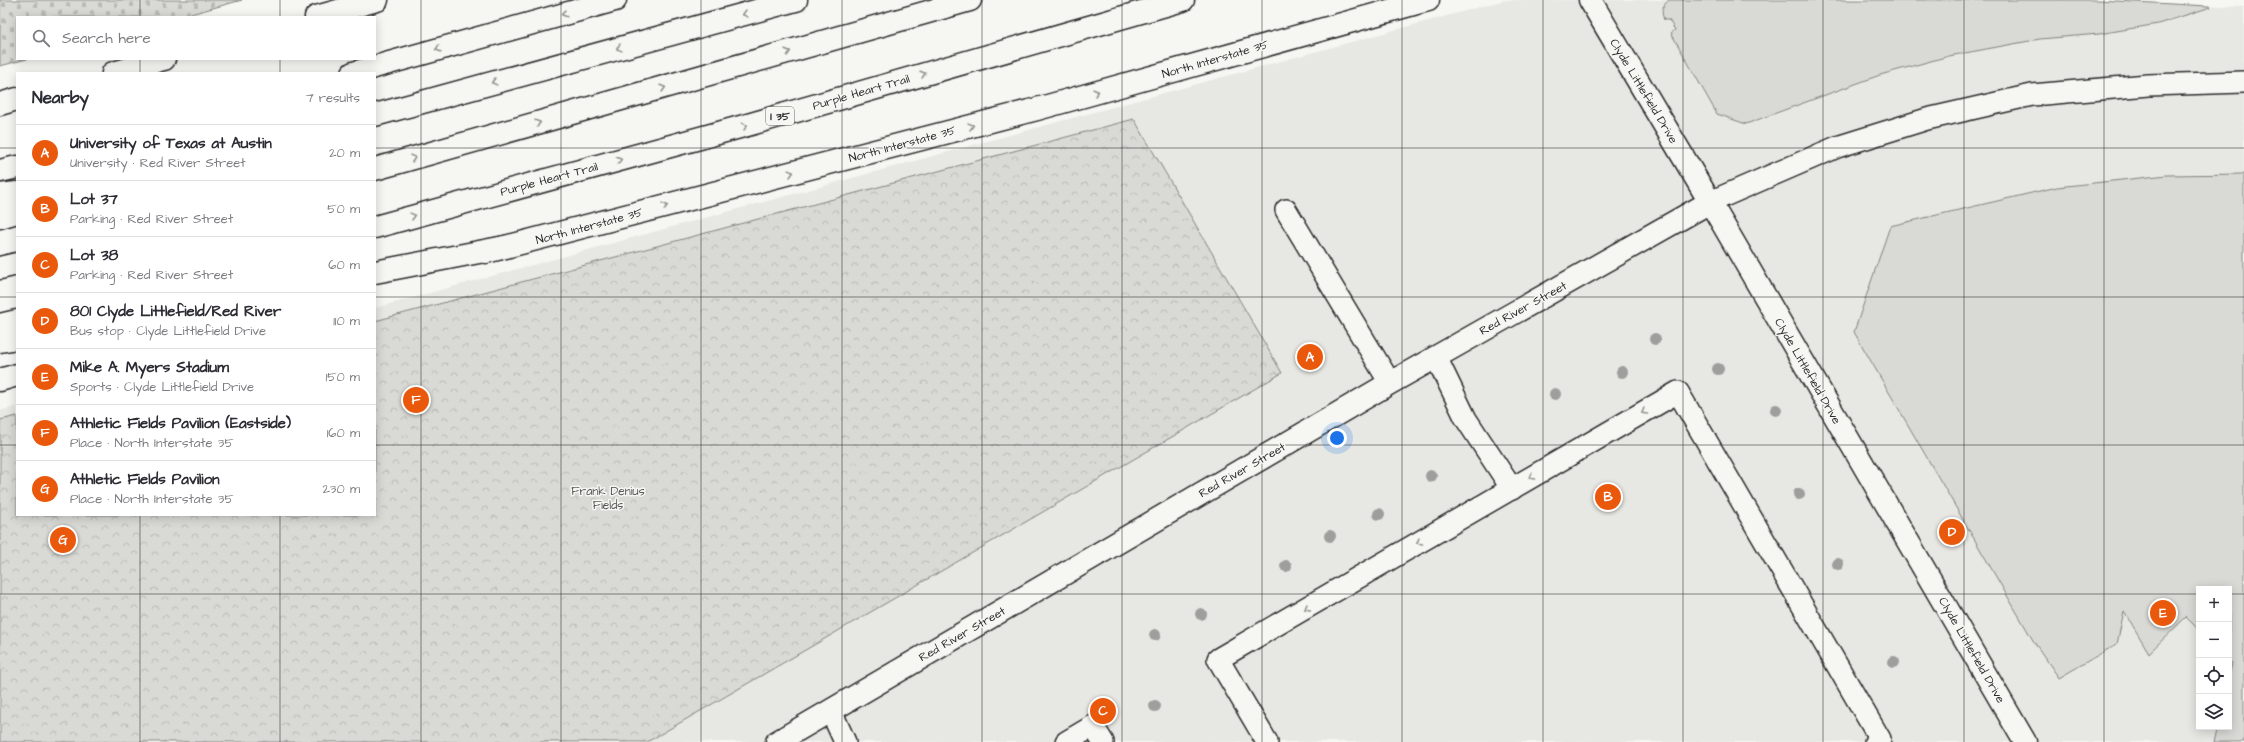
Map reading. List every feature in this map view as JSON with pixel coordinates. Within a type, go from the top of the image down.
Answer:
[{"type":"main road","points":[[320,16],[378,0]]},
{"type":"main road","points":[[357,72],[615,0]]},
{"type":"main road","points":[[376,115],[796,0]]},
{"type":"main road","points":[[376,169],[970,0]]},
{"type":"main road","name":"Purple Heart Trail","points":[[376,227],[751,124],[1184,0]]},
{"type":"main road","name":"North Interstate 35","points":[[376,282],[1029,111],[1428,0]]},
{"type":"main road","name":"Clyde Littlefield Drive","points":[[1590,0],[1710,202],[2025,742]]},
{"type":"main road","points":[[117,72],[160,60]]},
{"type":"main road","points":[[0,104],[16,100]]},
{"type":"main road","points":[[0,171],[16,167]]},
{"type":"main road","points":[[0,194],[16,193]]},
{"type":"main road","name":"Red River Street","points":[[777,742],[1390,383],[1710,202]]},
{"type":"main road","points":[[0,216],[16,212]]},
{"type":"main road","points":[[376,272],[505,248]]},
{"type":"main road","points":[[0,268],[16,264]]},
{"type":"main road","points":[[0,325],[16,321]]},
{"type":"main road","points":[[0,341],[16,338]]},
{"type":"main road","points":[[0,380],[16,375]]},
{"type":"lane","points":[[1710,202],[1837,147],[1934,117],[2032,95],[2148,85],[2244,82]]},
{"type":"lane","points":[[1286,210],[1390,383]]},
{"type":"lane","points":[[1436,357],[1466,418],[1512,489]]},
{"type":"lane","points":[[1267,742],[1218,659],[1678,392],[1877,741]]},
{"type":"lane","points":[[831,711],[845,742]]},
{"type":"lane","points":[[1066,742],[1093,726],[1102,742]]},
{"type":"shaded area","points":[[1505,0],[2103,0],[2244,7],[2244,742],[0,742],[0,411],[16,406],[16,516],[376,516],[376,308]]},
{"type":"green space","points":[[0,0],[242,0],[184,16],[16,16],[16,60],[23,60],[0,66]]},
{"type":"green space","points":[[1669,0],[2098,0],[2211,7],[2158,24],[2099,34],[2040,39],[1949,56],[1880,75],[1746,124],[1717,114],[1671,33],[1675,30],[1669,20],[1664,20],[1662,9]]},
{"type":"green space","name":"Frank Denius Fields","points":[[1134,119],[1282,373],[647,742],[0,742],[0,420],[16,416],[16,516],[376,516],[376,321]]},
{"type":"green space","points":[[2244,174],[2244,742],[2214,742],[2217,730],[2232,730],[2232,586],[2196,586],[2196,627],[2186,617],[2149,653],[2124,611],[2117,644],[2059,678],[2034,642],[1854,332],[1890,226],[2057,187],[2167,175]]},
{"type":"place","name":"University of Texas at Austin","points":[[1310,357]]},
{"type":"place","name":"Athletic Fields Pavilion (Eastside)","points":[[416,400]]},
{"type":"place","name":"Lot 37","points":[[1608,497]]},
{"type":"place","name":"801 Clyde Littlefield/Red River","points":[[1952,532]]},
{"type":"place","name":"Athletic Fields Pavilion","points":[[63,540]]},
{"type":"place","name":"Mike A. Myers Stadium","points":[[2163,613]]},
{"type":"place","name":"Lot 38","points":[[1103,711]]}]
